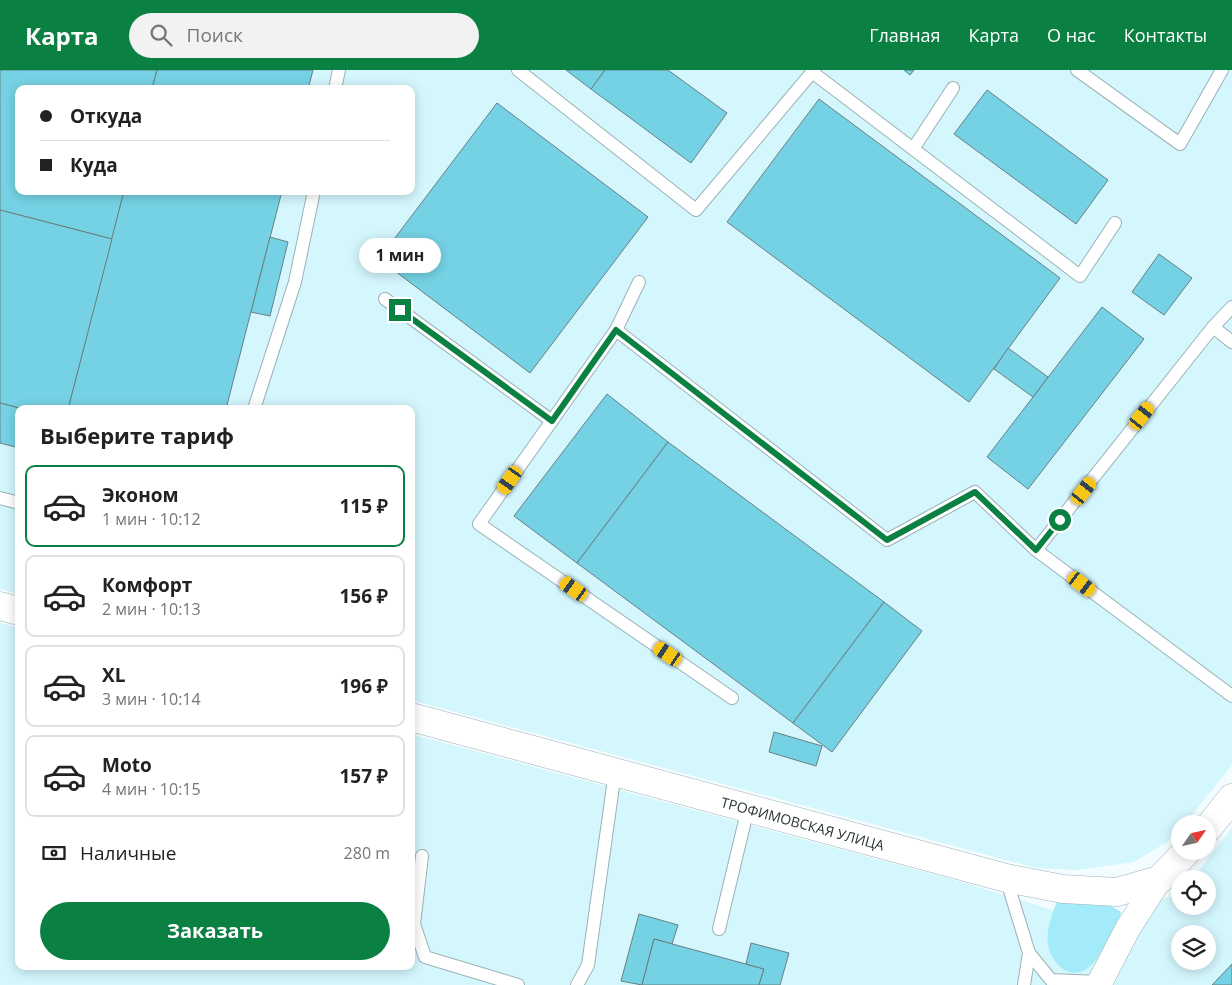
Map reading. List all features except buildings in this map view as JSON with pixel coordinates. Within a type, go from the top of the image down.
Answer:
[{"type":"street","points":[[0,606],[15,610]]},
{"type":"street","name":"ТРОФИМОВСКАЯ УЛИЦА","points":[[415,718],[1006,878],[1063,888],[1117,892],[1159,880]]},
{"type":"street","points":[[1216,818],[1232,798]]},
{"type":"street","points":[[1098,983],[1128,928],[1159,880],[1178,860]]},
{"type":"lane","points":[[337,85],[339,70]]},
{"type":"lane","points":[[518,70],[696,210],[813,71],[1080,276],[1115,223]]},
{"type":"lane","points":[[1077,70],[1180,144],[1222,70]]},
{"type":"lane","points":[[913,148],[953,88]]},
{"type":"lane","points":[[255,405],[295,282],[313,195]]},
{"type":"lane","points":[[638,282],[616,330],[479,524],[732,698]]},
{"type":"lane","points":[[385,299],[552,421]]},
{"type":"lane","points":[[1036,550],[1213,327],[1232,307]]},
{"type":"lane","points":[[1213,327],[1232,342]]},
{"type":"lane","points":[[616,330],[887,540],[975,492],[1036,550],[1232,696]]},
{"type":"lane","points":[[0,498],[15,502]]},
{"type":"lane","points":[[577,985],[588,965],[615,772]]},
{"type":"lane","points":[[719,929],[748,808]]},
{"type":"lane","points":[[415,916],[422,856]]},
{"type":"lane","points":[[1006,878],[1029,953],[1051,980],[1098,983]]},
{"type":"lane","points":[[415,927],[425,957],[518,985]]},
{"type":"lane","points":[[1024,985],[1029,953]]},
{"type":"shaded area","points":[[0,70],[1232,70],[1232,765],[1192,815],[1171,815],[1171,838],[1167,842],[1134,862],[1077,870],[1036,868],[415,701],[415,405],[15,405],[15,593],[0,589]]},
{"type":"shaded area","points":[[0,623],[15,627],[15,970],[415,970],[415,735],[962,882],[1081,919],[1116,920],[1171,896],[1171,915],[1216,915],[1216,870],[1200,870],[1207,860],[1216,860],[1216,848],[1232,827],[1232,985],[0,985]]},
{"type":"shaded area","points":[[1057,901],[1110,905],[1121,912],[1116,928],[1101,955],[1081,972],[1074,973],[1063,969],[1055,961],[1048,945],[1049,928]]},
{"type":"route","points":[[400,310],[552,421],[616,330],[887,540],[975,492],[1036,550],[1060,520]]}]
